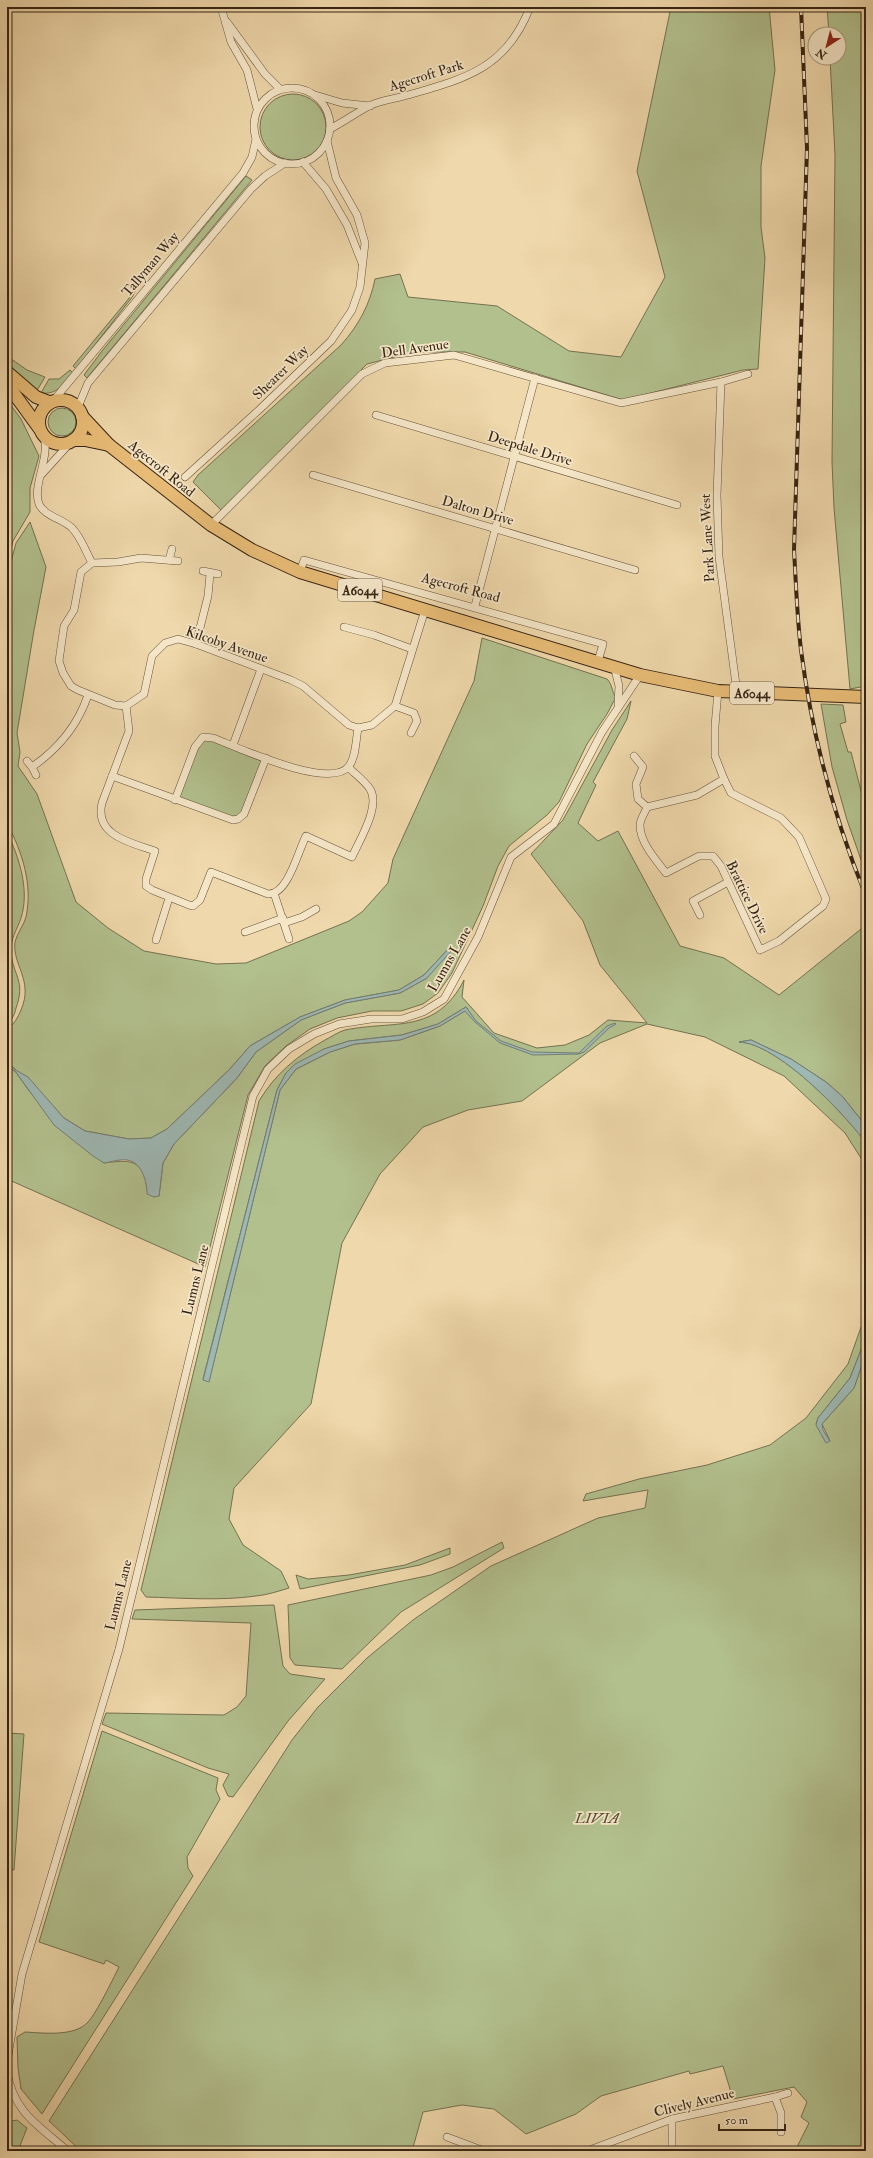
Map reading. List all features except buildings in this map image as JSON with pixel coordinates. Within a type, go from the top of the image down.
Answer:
[{"type":"main road","points":[[7,372],[36,397],[51,402],[66,400],[80,412],[81,432],[72,441],[56,444],[41,432],[7,384]]},
{"type":"main road","points":[[41,432],[40,413],[51,402]]},
{"type":"main road","name":"Agecroft Road","points":[[80,412],[109,445],[211,525],[252,550],[300,572],[640,674],[718,691],[866,697]]},
{"type":"main road","name":"Agecroft Road","points":[[72,441],[85,440],[109,445]]},
{"type":"street","points":[[221,7],[231,42],[247,70],[257,109]]},
{"type":"street","name":"Agecroft Park","points":[[370,106],[446,85],[471,76],[503,52],[524,22],[530,7]]},
{"type":"street","points":[[224,17],[265,74],[280,89]]},
{"type":"street","points":[[292,87],[304,89],[314,95],[323,104],[329,116],[330,129],[327,141],[317,154],[302,162],[285,163],[267,155],[256,139],[254,119],[257,109],[270,94],[280,89],[292,87]]},
{"type":"street","points":[[314,95],[342,102],[370,106]]},
{"type":"street","points":[[330,129],[370,106]]},
{"type":"street","name":"Tallyman Way","points":[[51,402],[243,173],[252,157],[256,139]]},
{"type":"street","name":"Shearer Way","points":[[185,477],[260,409],[335,336],[346,321],[357,298],[366,243],[357,215],[336,178],[327,141]]},
{"type":"street","points":[[302,162],[326,188],[347,225],[363,265]]},
{"type":"street","name":"Tallyman Way","points":[[80,412],[88,383],[251,189],[265,176],[285,163]]},
{"type":"street","name":"Dell Avenue","points":[[211,525],[362,374],[385,363],[454,354],[621,403],[721,382],[748,374]]},
{"type":"street","points":[[476,606],[535,378]]},
{"type":"street","name":"Park Lane West","points":[[721,382],[717,495],[718,550],[737,692]]},
{"type":"street","name":"Deepdale Drive","points":[[376,415],[677,505]]},
{"type":"street","points":[[41,432],[46,446],[38,487],[39,504],[46,512],[72,528],[92,563]]},
{"type":"street","points":[[41,474],[72,441]]},
{"type":"street","name":"Dalton Drive","points":[[313,475],[635,570]]},
{"type":"street","points":[[169,560],[172,549]]},
{"type":"street","points":[[178,561],[141,558],[118,562],[92,563],[81,572],[74,610],[64,626],[59,661],[71,686],[88,695],[115,705],[126,706],[129,731],[101,807],[102,824],[109,831],[121,838],[155,852],[146,879],[146,886],[169,898],[193,906],[197,904],[211,872],[264,893],[274,893],[287,881],[306,836],[352,857],[371,814],[374,799],[370,789],[348,767]]},
{"type":"street","name":"Agecroft Road","points":[[300,572],[304,560],[476,606],[603,644],[598,661]]},
{"type":"street","points":[[196,644],[208,596],[206,572],[218,574]]},
{"type":"street","points":[[175,800],[191,756],[200,739],[209,737],[298,770],[318,774],[338,772],[348,767],[352,758],[358,728],[372,725],[395,706],[425,610]]},
{"type":"street","points":[[344,627],[374,635],[412,649]]},
{"type":"street","name":"Kilcoby Avenue","points":[[126,706],[144,694],[152,656],[157,648],[165,642],[178,640],[196,644],[303,686],[349,725],[358,728]]},
{"type":"street","points":[[614,666],[619,686],[617,708]]},
{"type":"street","points":[[233,745],[261,669]]},
{"type":"street","name":"Lumns Lane","points":[[7,2061],[22,1974],[119,1649],[253,1096],[268,1069],[289,1049],[314,1034],[339,1024],[371,1019],[402,1019],[423,1012],[444,999],[478,937],[511,857],[554,824],[602,732],[640,674]]},
{"type":"street","name":"Brattice Drive","points":[[647,807],[640,825],[644,839],[654,858],[666,873],[699,856],[713,856],[721,866],[760,950],[779,941],[823,906],[826,899],[799,837],[781,818],[731,793],[724,779],[715,756],[714,726],[718,691]]},
{"type":"street","points":[[32,767],[57,748],[77,719],[88,695]]},
{"type":"street","points":[[395,706],[414,713],[417,721],[411,733]]},
{"type":"street","points":[[634,756],[643,767],[636,784],[638,799],[647,807],[697,796],[724,779]]},
{"type":"street","points":[[112,776],[224,818],[238,819],[244,814],[247,808],[266,758]]},
{"type":"street","points":[[27,761],[36,775]]},
{"type":"street","points":[[700,915],[693,901],[728,882]]},
{"type":"street","points":[[274,893],[289,939]]},
{"type":"street","points":[[156,940],[169,898]]},
{"type":"street","points":[[245,932],[302,917],[316,909]]},
{"type":"street","points":[[7,2071],[9,2085],[19,2107],[28,2118],[68,2151]]},
{"type":"street","name":"Clively Avenue","points":[[588,2151],[672,2118],[788,2093]]},
{"type":"street","points":[[775,2096],[781,2113],[781,2132]]},
{"type":"street","points":[[672,2118],[672,2151]]},
{"type":"street","points":[[447,2137],[484,2151]]},
{"type":"green space","points":[[671,7],[769,7],[775,70],[761,166],[761,227],[765,258],[758,369],[743,370],[623,400],[465,352],[414,352],[367,364],[221,510],[193,482],[198,475],[341,345],[363,314],[375,279],[400,274],[408,297],[497,306],[569,351],[621,357],[665,277],[637,171]]},
{"type":"green space","points":[[827,7],[866,7],[861,38],[866,40],[866,686],[850,689],[834,508],[832,462],[835,155],[830,66],[847,66],[847,26],[828,26]]},
{"type":"green space","points":[[293,94],[306,97],[316,104],[323,114],[326,127],[323,140],[316,150],[306,157],[293,160],[280,157],[270,150],[263,140],[260,127],[263,114],[270,104],[280,97]]},
{"type":"green space","points":[[246,176],[252,180],[87,378],[84,375],[102,351]]},
{"type":"green space","points":[[135,291],[133,296],[76,369],[73,366]]},
{"type":"green space","points":[[7,356],[27,370],[45,377],[36,392],[7,366]]},
{"type":"green space","points":[[70,370],[73,373],[60,388],[51,392],[41,393],[49,379],[59,379]]},
{"type":"green space","points":[[7,400],[21,419],[39,456],[30,488],[30,512],[13,541],[7,564]]},
{"type":"green space","points":[[62,408],[72,412],[76,422],[72,432],[62,436],[52,432],[48,422],[52,412]]},
{"type":"green space","points":[[30,522],[46,567],[17,733],[20,752],[18,766],[37,794],[76,902],[108,928],[144,951],[216,964],[246,963],[349,921],[362,912],[388,883],[393,859],[474,681],[482,638],[607,679],[616,697],[607,714],[587,744],[559,802],[547,815],[509,846],[498,866],[483,906],[452,973],[438,993],[423,1004],[401,1011],[372,1011],[337,1018],[310,1029],[286,1046],[265,1066],[248,1095],[205,1267],[7,1179],[7,1068],[15,1071],[30,1092],[104,1163],[121,1161],[133,1163],[138,1166],[145,1178],[147,1188],[159,1196],[163,1163],[174,1144],[237,1078],[256,1052],[301,1020],[345,1003],[400,993],[427,978],[450,947],[424,975],[399,990],[345,1000],[300,1017],[250,1046],[229,1070],[167,1129],[151,1138],[129,1139],[85,1131],[64,1118],[12,1066],[7,1065],[7,1029],[17,1018],[24,999],[24,981],[16,958],[15,942],[26,917],[28,892],[25,868],[7,823],[7,577],[16,543]]},
{"type":"green space","points":[[631,701],[627,719],[593,782],[596,785],[578,823],[598,841],[618,831],[680,946],[724,958],[779,995],[866,925],[866,1126],[842,1096],[826,1082],[791,1059],[751,1040],[739,1042],[754,1045],[772,1054],[790,1066],[826,1098],[866,1143],[866,1166],[845,1133],[784,1076],[705,1037],[647,1024],[600,1043],[522,1101],[468,1110],[423,1127],[380,1174],[342,1243],[311,1404],[234,1488],[229,1519],[243,1545],[281,1571],[289,1588],[273,1593],[242,1598],[201,1599],[146,1597],[141,1590],[259,1101],[272,1082],[296,1059],[337,1033],[363,1027],[412,1022],[427,1017],[440,1010],[453,998],[464,980],[462,997],[494,1033],[537,1048],[565,1045],[589,1035],[608,1020],[647,1023],[600,965],[583,921],[531,854],[563,820],[612,730]],"holes":[[[466,1007],[468,1009],[440,1026],[400,1040],[355,1044],[330,1052],[296,1069],[280,1090],[209,1381],[203,1379],[277,1090],[286,1073],[324,1049],[349,1041],[402,1035],[438,1024]]]},
{"type":"green space","points":[[821,704],[843,705],[846,722],[840,724],[848,752],[851,752],[866,810],[866,874],[847,820],[832,767]]},
{"type":"green space","points":[[204,738],[263,759],[242,813],[232,818],[177,799],[193,758]]},
{"type":"green space","points":[[7,832],[16,852],[22,874],[24,896],[21,918],[11,947],[12,960],[20,991],[19,999],[14,1015],[7,1024]]},
{"type":"green space","name":"LIVIA","points":[[866,1313],[866,1337],[850,1378],[818,1418],[816,1424],[830,1441],[822,1424],[854,1388],[866,1353],[866,2151],[795,2151],[809,2123],[801,2117],[807,2102],[794,2087],[733,2099],[723,2066],[690,2074],[689,2071],[601,2096],[576,2114],[526,2134],[494,2109],[462,2105],[423,2112],[412,2151],[81,2151],[49,2121],[292,1740],[318,1707],[367,1658],[413,1620],[491,1566],[598,1518],[645,1508],[648,1490],[583,1501],[586,1494],[639,1479],[707,1465],[770,1445],[806,1418],[848,1364]]},
{"type":"green space","points":[[502,1542],[504,1548],[401,1612],[342,1669],[295,1665],[290,1658],[288,1605],[431,1575],[453,1567]]},
{"type":"green space","points":[[450,1548],[450,1554],[420,1565],[300,1589],[296,1575],[308,1579],[349,1575],[405,1565]]},
{"type":"green space","points":[[274,1605],[283,1666],[290,1674],[325,1679],[288,1721],[233,1797],[228,1796],[223,1785],[229,1774],[208,1768],[102,1724],[106,1713],[224,1715],[237,1707],[246,1696],[251,1623],[132,1619],[135,1610]]},
{"type":"green space","points":[[102,1731],[218,1778],[216,1790],[220,1799],[187,1857],[188,1868],[193,1876],[42,2114],[21,2089],[18,2068],[17,2037],[25,2032],[58,2033],[75,2030],[82,2027],[88,2022],[96,2011],[119,1967],[106,1960],[104,1964],[39,1942]]},
{"type":"green space","points":[[7,1733],[24,1734],[14,1870],[7,1869]]},
{"type":"green space","points":[[17,2120],[27,2128],[18,2151],[7,2151],[7,2122]]},
{"type":"water","points":[[450,947],[453,949],[427,978],[400,993],[345,1003],[301,1020],[256,1052],[237,1078],[174,1144],[163,1163],[159,1196],[154,1197],[147,1194],[145,1178],[140,1168],[136,1164],[127,1160],[104,1163],[54,1125],[15,1071],[7,1068],[7,1065],[28,1077],[64,1118],[85,1131],[129,1139],[151,1138],[167,1129],[229,1070],[250,1046],[300,1017],[345,1000],[399,990],[424,975]]},
{"type":"water","points":[[466,1007],[476,1021],[501,1041],[532,1052],[579,1053],[607,1026],[616,1024],[609,1028],[584,1052],[579,1054],[533,1055],[500,1043],[475,1022],[465,1011],[440,1026],[400,1040],[355,1044],[330,1052],[296,1069],[280,1090],[209,1382],[203,1380],[277,1090],[286,1073],[295,1064],[324,1049],[349,1041],[402,1035],[438,1024]]},
{"type":"water","points":[[751,1040],[791,1059],[826,1082],[842,1096],[866,1126],[866,1143],[826,1098],[790,1066],[772,1054],[754,1045],[739,1042]]},
{"type":"water","points":[[866,1337],[866,1353],[854,1388],[822,1424],[823,1430],[830,1441],[826,1443],[816,1425],[818,1418],[850,1378]]},
{"type":"railway","points":[[801,7],[807,148],[794,550],[798,613],[801,650],[811,713],[818,745],[834,806],[854,867],[866,896]]}]
